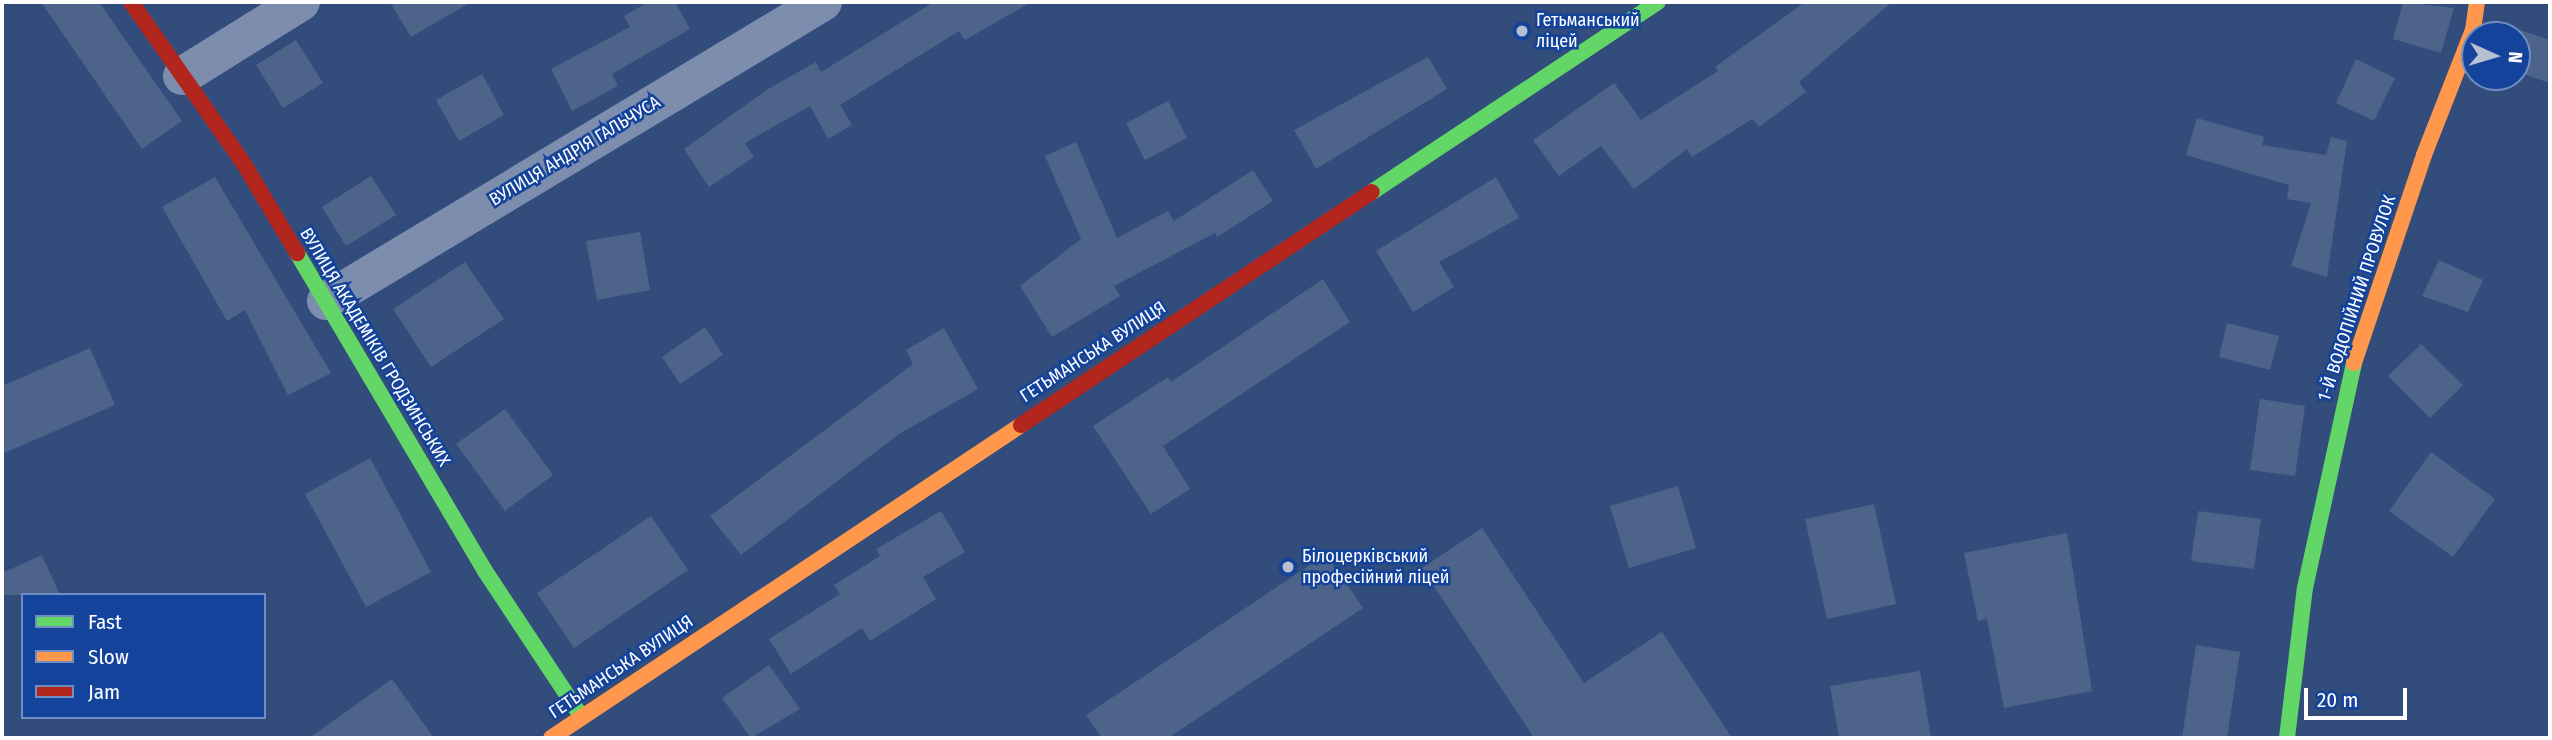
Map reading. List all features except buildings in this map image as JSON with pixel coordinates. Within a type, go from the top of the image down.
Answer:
[{"type":"street","name":"ВУЛИЦЯ АКАДЕМІКІВ ГРОДЗИНСЬКИХ","points":[[131,2],[183,76],[326,301],[485,571],[581,716]]},
{"type":"street","points":[[183,76],[301,2]]},
{"type":"street","name":"ВУЛИЦЯ АНДРІЯ ГАЛЬЧУСА","points":[[326,301],[823,2]]},
{"type":"street","name":"ГЕТЬМАНСЬКА ВУЛИЦЯ","points":[[551,738],[1658,2]]},
{"type":"street","name":"1-Й ВОДОПІЙНИЙ ПРОВУЛОК","points":[[2287,738],[2305,588],[2346,388],[2424,155],[2473,30],[2477,2]]},
{"type":"traffic: fast","points":[[1372,192],[1658,2]]},
{"type":"traffic: fast","points":[[297,253],[485,571],[581,716]]},
{"type":"traffic: fast","points":[[2287,738],[2305,588],[2354,363]]},
{"type":"traffic: slow","points":[[2354,363],[2424,155],[2473,30],[2477,2]]},
{"type":"traffic: slow","points":[[551,738],[1021,425]]},
{"type":"traffic: jam","points":[[131,2],[244,164],[297,253]]},
{"type":"traffic: jam","points":[[1021,425],[1372,192]]},
{"type":"place","name":"Гетьманський ліцей","points":[[1522,31]]},
{"type":"place","name":"Білоцерківський професійний ліцей","points":[[1288,567]]}]
